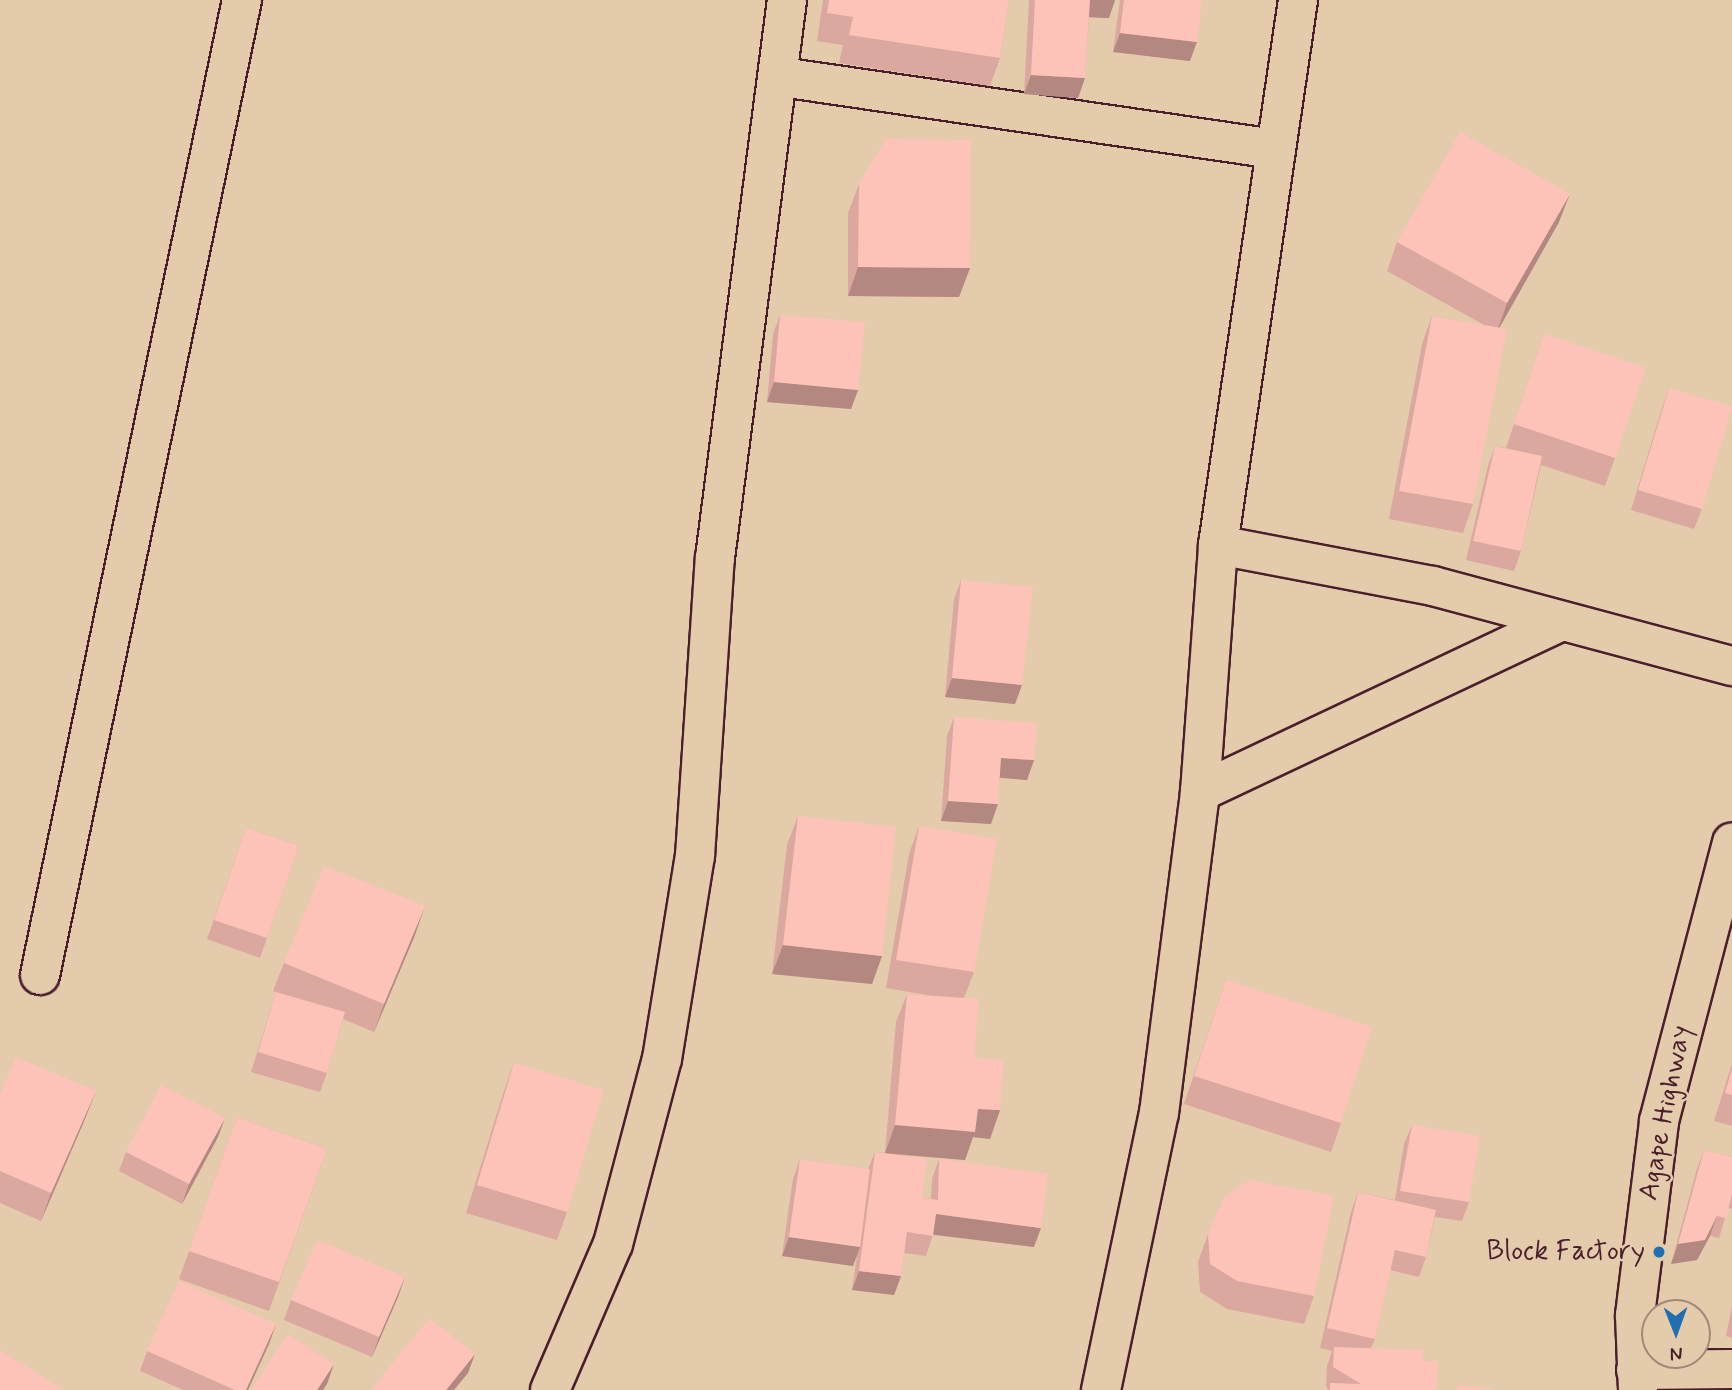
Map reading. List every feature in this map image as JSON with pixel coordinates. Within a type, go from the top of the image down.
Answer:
[{"type":"street","points":[[40,975],[242,0]]},
{"type":"street","points":[[550,1390],[613,1244],[662,1059],[695,856],[715,558],[781,77],[787,0]]},
{"type":"street","points":[[1101,1390],[1159,1114],[1200,792],[1218,545],[1274,149],[1298,0]]},
{"type":"street","points":[[781,77],[1274,149]]},
{"type":"street","points":[[1218,545],[1433,586],[1732,666]]},
{"type":"street","points":[[1200,792],[1560,622]]},
{"type":"street","name":"Agape Highway","points":[[1637,1380],[1635,1315],[1659,1121],[1732,842]]},
{"type":"street","points":[[1637,1380],[1732,1369]]},
{"type":"building","points":[[829,0],[1009,0],[1000,58],[849,35],[853,17],[827,13]]},
{"type":"building","points":[[1035,0],[1090,0],[1085,78],[1031,75]]},
{"type":"building","points":[[1124,0],[1202,0],[1197,42],[1120,33]]},
{"type":"building","points":[[1460,132],[1570,194],[1507,303],[1397,242]]},
{"type":"building","points":[[886,139],[971,140],[970,268],[858,267],[859,184]]},
{"type":"building","points":[[780,315],[865,322],[858,390],[774,382]]},
{"type":"building","points":[[1432,316],[1507,329],[1473,504],[1399,491]]},
{"type":"building","points":[[1544,334],[1646,368],[1615,458],[1514,424]]},
{"type":"building","points":[[1669,388],[1732,407],[1702,509],[1638,490]]},
{"type":"building","points":[[1495,446],[1542,456],[1521,551],[1473,541]]},
{"type":"building","points":[[961,580],[1033,587],[1022,685],[952,678]]},
{"type":"building","points":[[954,717],[1037,723],[1034,760],[1001,758],[998,804],[948,801]]},
{"type":"building","points":[[798,816],[896,827],[882,956],[783,945]]},
{"type":"building","points":[[919,826],[997,839],[974,972],[896,960]]},
{"type":"building","points":[[246,828],[299,846],[267,938],[214,920]]},
{"type":"building","points":[[324,866],[425,906],[384,1004],[284,963]]},
{"type":"building","points":[[1226,980],[1372,1027],[1341,1123],[1194,1076]]},
{"type":"building","points":[[276,992],[345,1012],[327,1073],[258,1052]]},
{"type":"building","points":[[907,994],[979,999],[974,1058],[1004,1060],[1000,1110],[978,1109],[975,1132],[895,1125]]},
{"type":"building","points":[[16,1057],[96,1091],[51,1193],[0,1171],[0,1094]]},
{"type":"building","points":[[514,1063],[604,1090],[567,1212],[477,1185]]},
{"type":"building","points":[[1732,1069],[1732,1095],[1725,1093]]},
{"type":"building","points":[[161,1085],[225,1118],[189,1184],[126,1152]]},
{"type":"building","points":[[237,1117],[327,1149],[279,1282],[189,1251]]},
{"type":"building","points":[[1412,1125],[1480,1136],[1469,1202],[1400,1191]]},
{"type":"building","points":[[1704,1150],[1732,1157],[1732,1194],[1726,1218],[1717,1216],[1705,1240],[1678,1244]]},
{"type":"building","points":[[875,1152],[927,1159],[922,1198],[938,1200],[939,1159],[1048,1174],[1041,1228],[936,1214],[933,1236],[907,1232],[901,1276],[859,1271]]},
{"type":"building","points":[[800,1159],[870,1169],[860,1247],[789,1237]]},
{"type":"building","points":[[1250,1180],[1334,1196],[1314,1296],[1237,1281],[1210,1264],[1208,1234],[1224,1197]]},
{"type":"building","points":[[1358,1192],[1436,1210],[1426,1257],[1395,1250],[1375,1339],[1327,1328]]},
{"type":"building","points":[[317,1240],[405,1277],[379,1337],[291,1300]]},
{"type":"building","points":[[179,1281],[276,1324],[246,1390],[235,1390],[147,1351]]},
{"type":"building","points":[[429,1318],[475,1354],[446,1390],[371,1390]]},
{"type":"building","points":[[288,1334],[334,1364],[317,1390],[251,1390]]},
{"type":"building","points":[[1334,1347],[1423,1350],[1423,1361],[1438,1361],[1436,1390],[1330,1390],[1330,1383],[1361,1384],[1333,1367]]},
{"type":"building","points":[[0,1350],[63,1390],[0,1390]]},
{"type":"building","points":[[1458,1385],[1490,1389],[1490,1390],[1457,1390]]},
{"type":"place","name":"Block Factory","points":[[1659,1252]]}]
